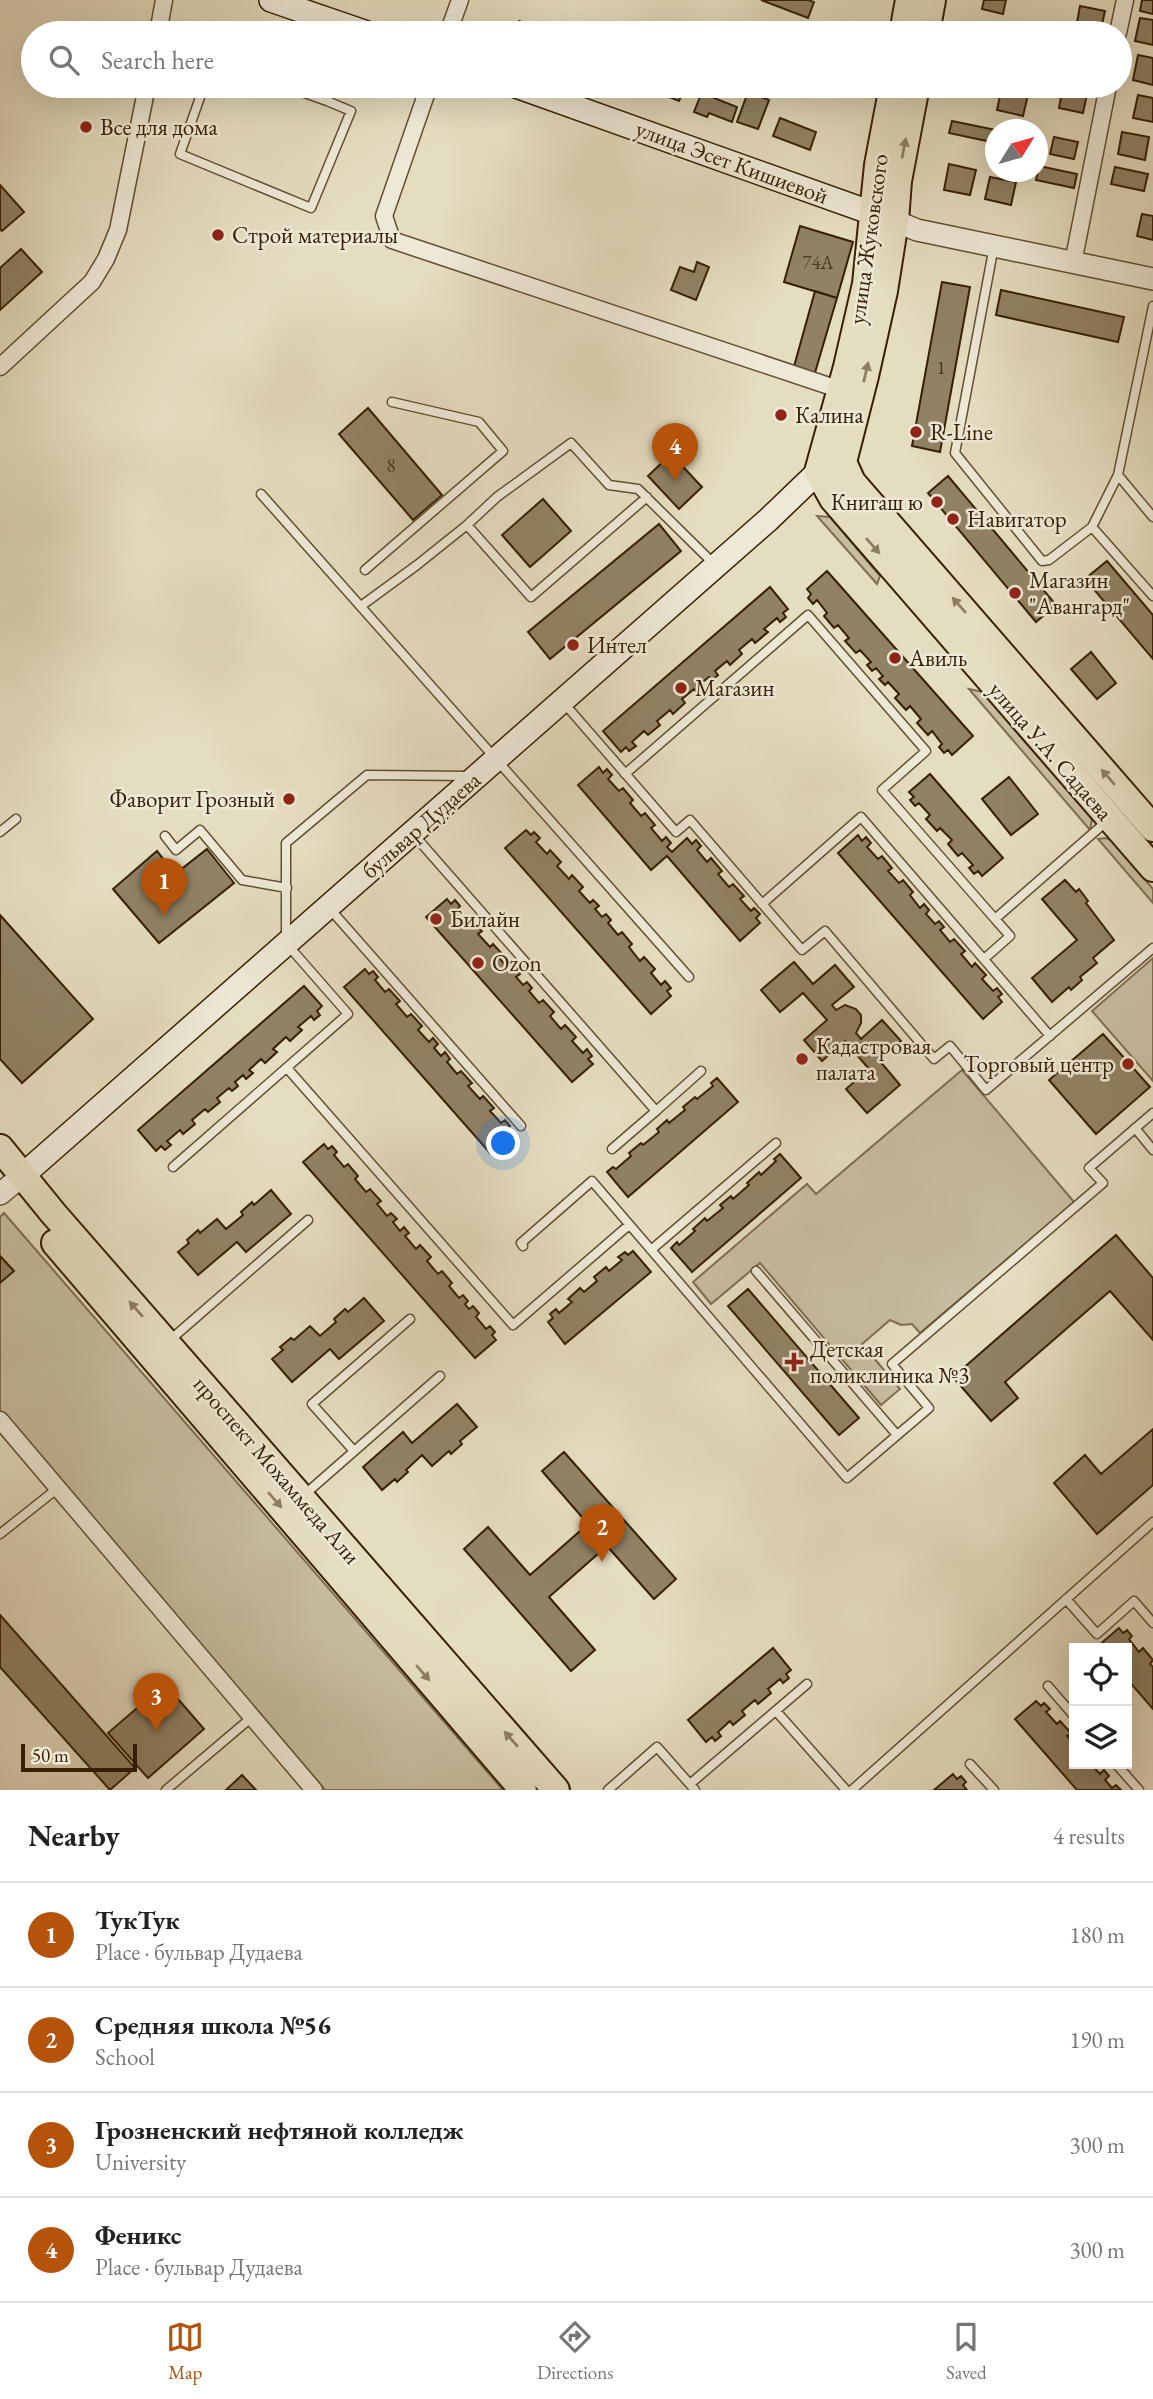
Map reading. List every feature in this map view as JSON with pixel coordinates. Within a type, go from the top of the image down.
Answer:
[{"type":"main road","points":[[271,0],[327,21]]},
{"type":"main road","points":[[905,21],[909,0]]},
{"type":"main road","points":[[928,21],[932,0]]},
{"type":"main road","name":"улица Эсет Кишиевой","points":[[550,98],[884,217]]},
{"type":"main road","name":"улица Жуковского","points":[[818,472],[884,217],[878,165],[891,98]]},
{"type":"main road","points":[[843,462],[884,291],[884,217],[898,181],[914,98]]},
{"type":"main road","name":"бульвар Дудаева","points":[[7,1183],[328,907],[716,566],[818,472],[843,462]]},
{"type":"main road","name":"улица У.А. Садаева","points":[[843,462],[852,482],[1153,828]]},
{"type":"main road","name":"улица У.А. Садаева","points":[[818,472],[833,499],[1153,868]]},
{"type":"main road","name":"проспект Мохаммеда Али","points":[[0,1148],[7,1183],[523,1790]]},
{"type":"main road","name":"проспект Мохаммеда Али","points":[[7,1183],[166,1343],[556,1790]]},
{"type":"street","points":[[160,21],[164,0]]},
{"type":"street","points":[[452,21],[460,0]]},
{"type":"street","points":[[1121,21],[1125,0]]},
{"type":"street","points":[[0,367],[92,282],[106,258],[118,230],[145,98]]},
{"type":"street","points":[[425,98],[384,216],[392,240],[841,390]]},
{"type":"street","points":[[1073,263],[1106,98]]},
{"type":"street","name":"улица Эсет Кишиевой","points":[[884,217],[917,230],[1153,279]]},
{"type":"street","points":[[0,1420],[314,1790]]},
{"type":"lane","points":[[200,98],[180,154],[311,208],[351,111],[319,98]]},
{"type":"lane","points":[[994,246],[956,454],[1042,561],[1049,560],[1092,527],[1118,475],[1153,306]]},
{"type":"lane","points":[[365,570],[503,451],[479,422],[392,402]]},
{"type":"lane","points":[[361,606],[418,565],[497,497],[571,443],[609,485],[638,489],[716,566]]},
{"type":"lane","points":[[1118,475],[1153,517]]},
{"type":"lane","points":[[261,494],[689,977]]},
{"type":"lane","points":[[467,525],[531,597],[647,497]]},
{"type":"lane","points":[[1092,527],[1153,596]]},
{"type":"lane","points":[[625,774],[808,615],[926,751],[882,790],[1010,936],[984,959]]},
{"type":"lane","points":[[562,701],[676,832],[690,820],[802,950],[825,931],[934,1059],[950,1046],[986,1090],[1153,948]]},
{"type":"lane","points":[[173,1167],[348,1014],[286,943],[286,844],[368,775],[477,776]]},
{"type":"lane","points":[[762,904],[861,817],[1050,1036]]},
{"type":"lane","points":[[0,832],[16,819]]},
{"type":"lane","points":[[995,919],[1110,819]]},
{"type":"lane","points":[[165,836],[176,849],[200,830],[242,880],[286,888]]},
{"type":"lane","points":[[412,833],[656,1111]]},
{"type":"lane","points":[[328,907],[521,1126]]},
{"type":"lane","points":[[287,1068],[513,1325],[629,1225]]},
{"type":"lane","points":[[612,1149],[701,1071]]},
{"type":"lane","points":[[523,1245],[521,1243],[592,1181],[847,1478],[929,1408],[892,1364],[1103,1184],[1089,1168],[1153,1113]]},
{"type":"lane","points":[[1135,1128],[1153,1150]]},
{"type":"lane","points":[[651,1250],[776,1143]]},
{"type":"lane","points":[[166,1343],[308,1220]]},
{"type":"lane","points":[[756,1271],[897,1436]]},
{"type":"lane","points":[[354,1451],[312,1404],[410,1319]]},
{"type":"lane","points":[[301,1497],[440,1376]]},
{"type":"lane","points":[[0,1534],[58,1488]]},
{"type":"lane","points":[[852,1790],[1153,1522]]},
{"type":"lane","points":[[1066,1599],[1097,1634],[1134,1601],[1153,1623]]},
{"type":"lane","points":[[607,1790],[657,1746],[693,1787],[807,1685]]},
{"type":"lane","points":[[1048,1686],[1069,1710]]},
{"type":"lane","points":[[776,1711],[846,1790]]},
{"type":"lane","points":[[166,1790],[252,1717]]},
{"type":"lane","points":[[971,1764],[993,1790]]},
{"type":"lane","points":[[1120,1769],[1139,1790]]},
{"type":"shaded area","points":[[817,516],[830,517],[880,576],[877,584]]},
{"type":"shaded area","points":[[969,689],[983,692],[1092,819],[1090,830]]},
{"type":"shaded area","points":[[1098,839],[1111,840],[1153,889],[1153,903]]},
{"type":"shaded area","points":[[1153,958],[1153,1081],[1092,1011]]},
{"type":"shaded area","points":[[962,1070],[1074,1202],[920,1333],[912,1324],[901,1325],[890,1320],[862,1344],[900,1389],[881,1405],[760,1263],[711,1304],[693,1282],[807,1184],[816,1194]]},
{"type":"shaded area","points":[[4,1213],[503,1790],[325,1790],[0,1411],[0,1217]]},
{"type":"building","points":[[761,0],[808,0],[814,2],[808,18]]},
{"type":"building","points":[[984,0],[1006,0],[1003,14],[982,9]]},
{"type":"building","points":[[1142,0],[1153,0],[1153,14],[1140,11]]},
{"type":"building","points":[[1080,6],[1105,11],[1103,21],[1077,21]]},
{"type":"building","points":[[1140,18],[1153,20],[1153,45],[1135,41]]},
{"type":"building","points":[[1138,55],[1153,58],[1153,85],[1133,80]]},
{"type":"building","points":[[1138,95],[1153,98],[1153,122],[1133,118]]},
{"type":"building","points":[[700,98],[714,98],[737,107],[732,122],[709,113],[707,117],[694,112]]},
{"type":"building","points":[[746,98],[769,100],[758,129],[737,122]]},
{"type":"building","points":[[1000,98],[1027,98],[1023,116],[997,110]]},
{"type":"building","points":[[1061,98],[1086,98],[1083,113],[1059,108]]},
{"type":"building","points":[[780,118],[816,132],[810,150],[773,136]]},
{"type":"building","points":[[952,121],[985,128],[985,141],[949,133]]},
{"type":"building","points":[[1122,132],[1149,137],[1145,160],[1118,154]]},
{"type":"building","points":[[1054,137],[1078,142],[1074,159],[1050,154]]},
{"type":"building","points":[[949,164],[976,170],[970,195],[944,190]]},
{"type":"building","points":[[1115,167],[1148,174],[1144,191],[1111,184]]},
{"type":"building","points":[[1048,168],[1077,174],[1074,188],[1046,182],[1048,182]]},
{"type":"building","points":[[989,182],[1016,182],[1011,205],[985,199]]},
{"type":"building","points":[[0,185],[24,212],[2,231],[0,229]]},
{"type":"building","points":[[1142,214],[1153,216],[1153,240],[1137,236]]},
{"type":"building","points":[[800,226],[853,242],[837,298],[784,282]]},
{"type":"building","points":[[21,249],[42,272],[0,310],[0,268]]},
{"type":"building","points":[[697,262],[709,267],[696,300],[671,290],[680,267],[694,272]]},
{"type":"building","points":[[942,282],[970,287],[940,452],[912,446]]},
{"type":"building","points":[[1001,290],[1124,317],[1118,342],[996,315]]},
{"type":"building","points":[[815,291],[837,298],[814,376],[793,370]]},
{"type":"building","points":[[368,408],[442,495],[413,520],[339,434]]},
{"type":"building","points":[[671,454],[702,487],[679,509],[648,476]]},
{"type":"building","points":[[948,476],[1056,605],[1036,622],[928,493]]},
{"type":"building","points":[[543,499],[571,531],[530,567],[502,535]]},
{"type":"building","points":[[659,524],[681,551],[550,659],[528,632]]},
{"type":"building","points":[[1107,561],[1153,615],[1153,659],[1085,579]]},
{"type":"building","points":[[827,571],[973,736],[952,755],[948,750],[944,753],[939,747],[942,744],[932,731],[928,735],[917,723],[921,719],[910,706],[906,710],[895,698],[899,694],[888,682],[885,685],[879,679],[883,676],[876,668],[872,671],[867,665],[871,662],[860,650],[856,653],[845,641],[849,638],[838,625],[834,628],[824,616],[827,613],[817,600],[813,604],[808,598],[811,594],[807,589]]},
{"type":"building","points":[[770,587],[788,609],[783,613],[786,617],[780,622],[777,618],[764,629],[768,632],[755,643],[752,639],[739,650],[742,654],[730,665],[727,661],[715,671],[718,675],[712,680],[709,677],[700,684],[704,687],[698,693],[694,689],[682,699],[685,703],[673,714],[670,710],[657,721],[660,725],[648,735],[644,731],[632,742],[636,746],[629,751],[626,747],[621,752],[603,731]]},
{"type":"building","points":[[1091,652],[1116,683],[1097,699],[1071,669]]},
{"type":"building","points":[[599,767],[603,773],[607,769],[612,775],[608,779],[619,791],[623,788],[633,800],[630,803],[641,816],[645,813],[655,825],[651,828],[662,841],[666,837],[671,843],[667,847],[672,852],[687,838],[692,844],[696,840],[701,846],[697,850],[707,862],[711,858],[722,871],[718,874],[729,887],[733,884],[744,896],[740,899],[751,911],[754,908],[760,914],[756,918],[760,923],[740,941],[667,856],[651,870],[578,785]]},
{"type":"building","points":[[930,774],[1003,858],[982,876],[978,871],[974,874],[969,868],[973,865],[962,853],[958,856],[948,844],[952,840],[940,828],[937,831],[926,819],[930,815],[919,803],[915,806],[910,800],[914,797],[909,792]]},
{"type":"building","points":[[1009,777],[1038,814],[1011,835],[982,799]]},
{"type":"building","points":[[526,830],[531,835],[534,832],[540,838],[536,842],[547,854],[550,850],[561,862],[557,866],[569,879],[572,875],[583,887],[579,891],[590,903],[593,900],[599,906],[595,909],[602,917],[606,914],[611,920],[608,923],[618,935],[622,932],[632,944],[629,947],[640,961],[644,957],[655,969],[651,973],[661,985],[665,981],[671,988],[667,991],[671,996],[651,1014],[505,848]]},
{"type":"building","points":[[858,835],[862,841],[866,837],[871,843],[867,847],[878,859],[882,856],[892,868],[888,871],[899,883],[903,880],[913,892],[910,895],[920,908],[924,904],[929,910],[926,914],[935,924],[939,921],[944,927],[940,930],[950,942],[954,939],[965,951],[961,954],[972,967],[975,963],[986,975],[982,979],[993,991],[997,988],[1002,994],[998,997],[1002,1002],[983,1019],[838,853]]},
{"type":"building","points":[[207,849],[234,883],[159,943],[113,889],[157,851],[175,874]]},
{"type":"building","points":[[1065,880],[1076,892],[1079,889],[1088,901],[1086,903],[1114,940],[1093,958],[1097,963],[1080,977],[1082,980],[1052,1002],[1032,978],[1077,940],[1042,899]]},
{"type":"building","points":[[447,899],[451,904],[455,900],[460,906],[457,910],[467,922],[471,919],[482,931],[478,934],[490,947],[493,944],[504,956],[500,959],[511,971],[515,968],[520,974],[516,977],[523,985],[527,982],[532,988],[529,991],[539,1003],[543,1000],[554,1012],[550,1016],[561,1029],[565,1025],[576,1037],[572,1041],[583,1053],[587,1049],[592,1056],[588,1059],[593,1064],[572,1082],[426,917]]},
{"type":"building","points":[[0,915],[93,1019],[22,1083],[0,1059]]},
{"type":"building","points":[[794,962],[813,984],[835,965],[854,987],[832,1005],[836,1010],[845,1005],[856,1009],[861,1015],[861,1023],[856,1033],[861,1039],[882,1020],[901,1041],[879,1060],[900,1085],[867,1113],[846,1089],[869,1069],[845,1041],[822,1061],[804,1040],[827,1020],[803,993],[780,1012],[761,990]]},
{"type":"building","points":[[365,969],[369,974],[373,971],[378,977],[375,980],[385,992],[389,989],[400,1001],[396,1004],[407,1017],[411,1014],[422,1026],[418,1030],[429,1042],[433,1038],[438,1044],[434,1048],[441,1056],[445,1052],[450,1059],[447,1062],[457,1074],[461,1071],[472,1083],[468,1086],[480,1099],[483,1096],[494,1108],[490,1111],[501,1123],[505,1120],[510,1126],[506,1129],[511,1134],[490,1153],[344,987]]},
{"type":"building","points":[[304,986],[322,1006],[317,1011],[320,1015],[314,1020],[311,1016],[298,1027],[302,1030],[290,1041],[286,1037],[273,1049],[277,1052],[265,1063],[261,1059],[249,1070],[253,1073],[246,1079],[243,1075],[235,1082],[238,1086],[232,1091],[229,1088],[217,1098],[220,1102],[208,1112],[205,1109],[192,1120],[195,1124],[183,1134],[180,1130],[167,1141],[171,1145],[165,1150],[161,1146],[156,1151],[138,1130]]},
{"type":"building","points":[[1103,1034],[1150,1087],[1096,1134],[1049,1080]]},
{"type":"building","points":[[717,1078],[738,1102],[628,1197],[607,1172],[613,1167],[616,1169],[631,1156],[629,1153],[659,1132],[657,1129],[667,1120],[669,1123],[685,1110],[683,1107],[713,1086],[711,1083]]},
{"type":"building","points":[[324,1144],[328,1149],[332,1146],[337,1152],[334,1155],[344,1167],[348,1164],[358,1176],[355,1179],[366,1192],[370,1189],[381,1201],[377,1204],[387,1216],[391,1213],[397,1219],[393,1222],[400,1231],[404,1227],[409,1233],[405,1236],[416,1249],[420,1245],[431,1257],[427,1261],[438,1274],[442,1271],[459,1298],[463,1295],[468,1301],[465,1304],[469,1309],[473,1306],[479,1313],[476,1317],[486,1329],[490,1326],[495,1332],[492,1335],[496,1340],[475,1358],[303,1162]]},
{"type":"building","points":[[780,1154],[801,1178],[692,1272],[671,1248],[677,1242],[679,1245],[695,1231],[693,1229],[705,1218],[707,1221],[723,1208],[720,1205],[731,1196],[733,1199],[759,1172],[761,1175],[776,1161],[774,1159]]},
{"type":"building","points":[[271,1190],[291,1214],[246,1252],[237,1242],[198,1275],[178,1252],[189,1243],[187,1240],[217,1219],[226,1229],[243,1215],[241,1212],[252,1202],[254,1205]]},
{"type":"building","points":[[1116,1235],[1153,1278],[1153,1340],[1110,1291],[1005,1382],[1018,1398],[991,1421],[953,1377]]},
{"type":"building","points":[[633,1251],[651,1272],[565,1344],[548,1322],[553,1318],[550,1314],[556,1309],[559,1313],[572,1302],[568,1299],[580,1288],[584,1292],[597,1281],[594,1277],[606,1267],[609,1271],[622,1260],[618,1257],[625,1252],[628,1255]]},
{"type":"building","points":[[0,1256],[14,1271],[0,1283]]},
{"type":"building","name":"Детская поликлиника №3","points":[[748,1289],[859,1418],[839,1435],[728,1306]]},
{"type":"building","points":[[364,1298],[384,1321],[339,1359],[330,1349],[292,1382],[272,1359],[283,1350],[280,1347],[291,1338],[294,1340],[310,1326],[320,1336],[336,1322],[334,1319],[345,1309],[348,1312]]},
{"type":"building","points":[[457,1404],[477,1427],[460,1441],[462,1444],[451,1454],[449,1451],[432,1466],[422,1455],[397,1482],[395,1479],[382,1490],[363,1467],[403,1432],[412,1443]]},
{"type":"building","points":[[1153,1429],[1153,1485],[1097,1534],[1054,1483],[1085,1455],[1101,1474]]},
{"type":"building","points":[[564,1452],[676,1579],[654,1599],[607,1546],[549,1597],[595,1650],[571,1671],[464,1549],[488,1527],[530,1575],[588,1524],[542,1471]]},
{"type":"building","points":[[0,1615],[135,1768],[110,1790],[0,1667]]},
{"type":"building","points":[[1119,1628],[1123,1633],[1127,1630],[1132,1636],[1129,1639],[1139,1652],[1143,1648],[1153,1660],[1150,1664],[1153,1667],[1153,1709],[1132,1685],[1132,1643],[1102,1643]]},
{"type":"building","points":[[773,1648],[791,1670],[786,1674],[789,1678],[783,1683],[780,1679],[768,1689],[771,1693],[758,1704],[755,1700],[742,1711],[745,1715],[733,1725],[730,1721],[718,1732],[721,1736],[715,1741],[712,1737],[706,1742],[688,1720]]},
{"type":"building","points":[[165,1684],[204,1729],[148,1778],[108,1733]]},
{"type":"building","points":[[1036,1701],[1041,1706],[1044,1703],[1050,1709],[1046,1712],[1057,1724],[1060,1721],[1069,1731],[1069,1769],[1096,1769],[1100,1774],[1104,1770],[1109,1776],[1105,1780],[1112,1788],[1116,1785],[1121,1790],[1077,1790],[1015,1719]]},
{"type":"building","points":[[953,1774],[957,1779],[961,1776],[966,1782],[963,1785],[967,1790],[934,1790]]},
{"type":"building","points":[[242,1775],[256,1790],[226,1790]]},
{"type":"place","name":"Все для дома","points":[[86,127]]},
{"type":"place","name":"Строй материалы","points":[[218,235]]},
{"type":"place","name":"Калина","points":[[781,415]]},
{"type":"place","name":"R-Line","points":[[916,432]]},
{"type":"place","name":"Феникс","points":[[675,481]]},
{"type":"place","name":"Книгаш ю","points":[[937,502]]},
{"type":"place","name":"Навигатор","points":[[953,519]]},
{"type":"place","name":"Магазин \"Авангард\"","points":[[1015,593]]},
{"type":"place","name":"Интел","points":[[573,645]]},
{"type":"place","name":"Авиль","points":[[895,658]]},
{"type":"place","name":"Магазин","points":[[681,688]]},
{"type":"place","name":"Фаворит Грозный","points":[[289,799]]},
{"type":"place","name":"ТукТук","points":[[164,916]]},
{"type":"place","name":"Билайн","points":[[436,919]]},
{"type":"place","name":"Ozon","points":[[478,963]]},
{"type":"place","name":"Кадастровая палата","points":[[802,1059]]},
{"type":"place","name":"Торговый центр","points":[[1128,1064]]},
{"type":"place","name":"Детская поликлиника №3","points":[[794,1362]]},
{"type":"place","name":"Средняя школа №56","points":[[602,1562]]},
{"type":"place","name":"Грозненский нефтяной колледж","points":[[156,1731]]}]
